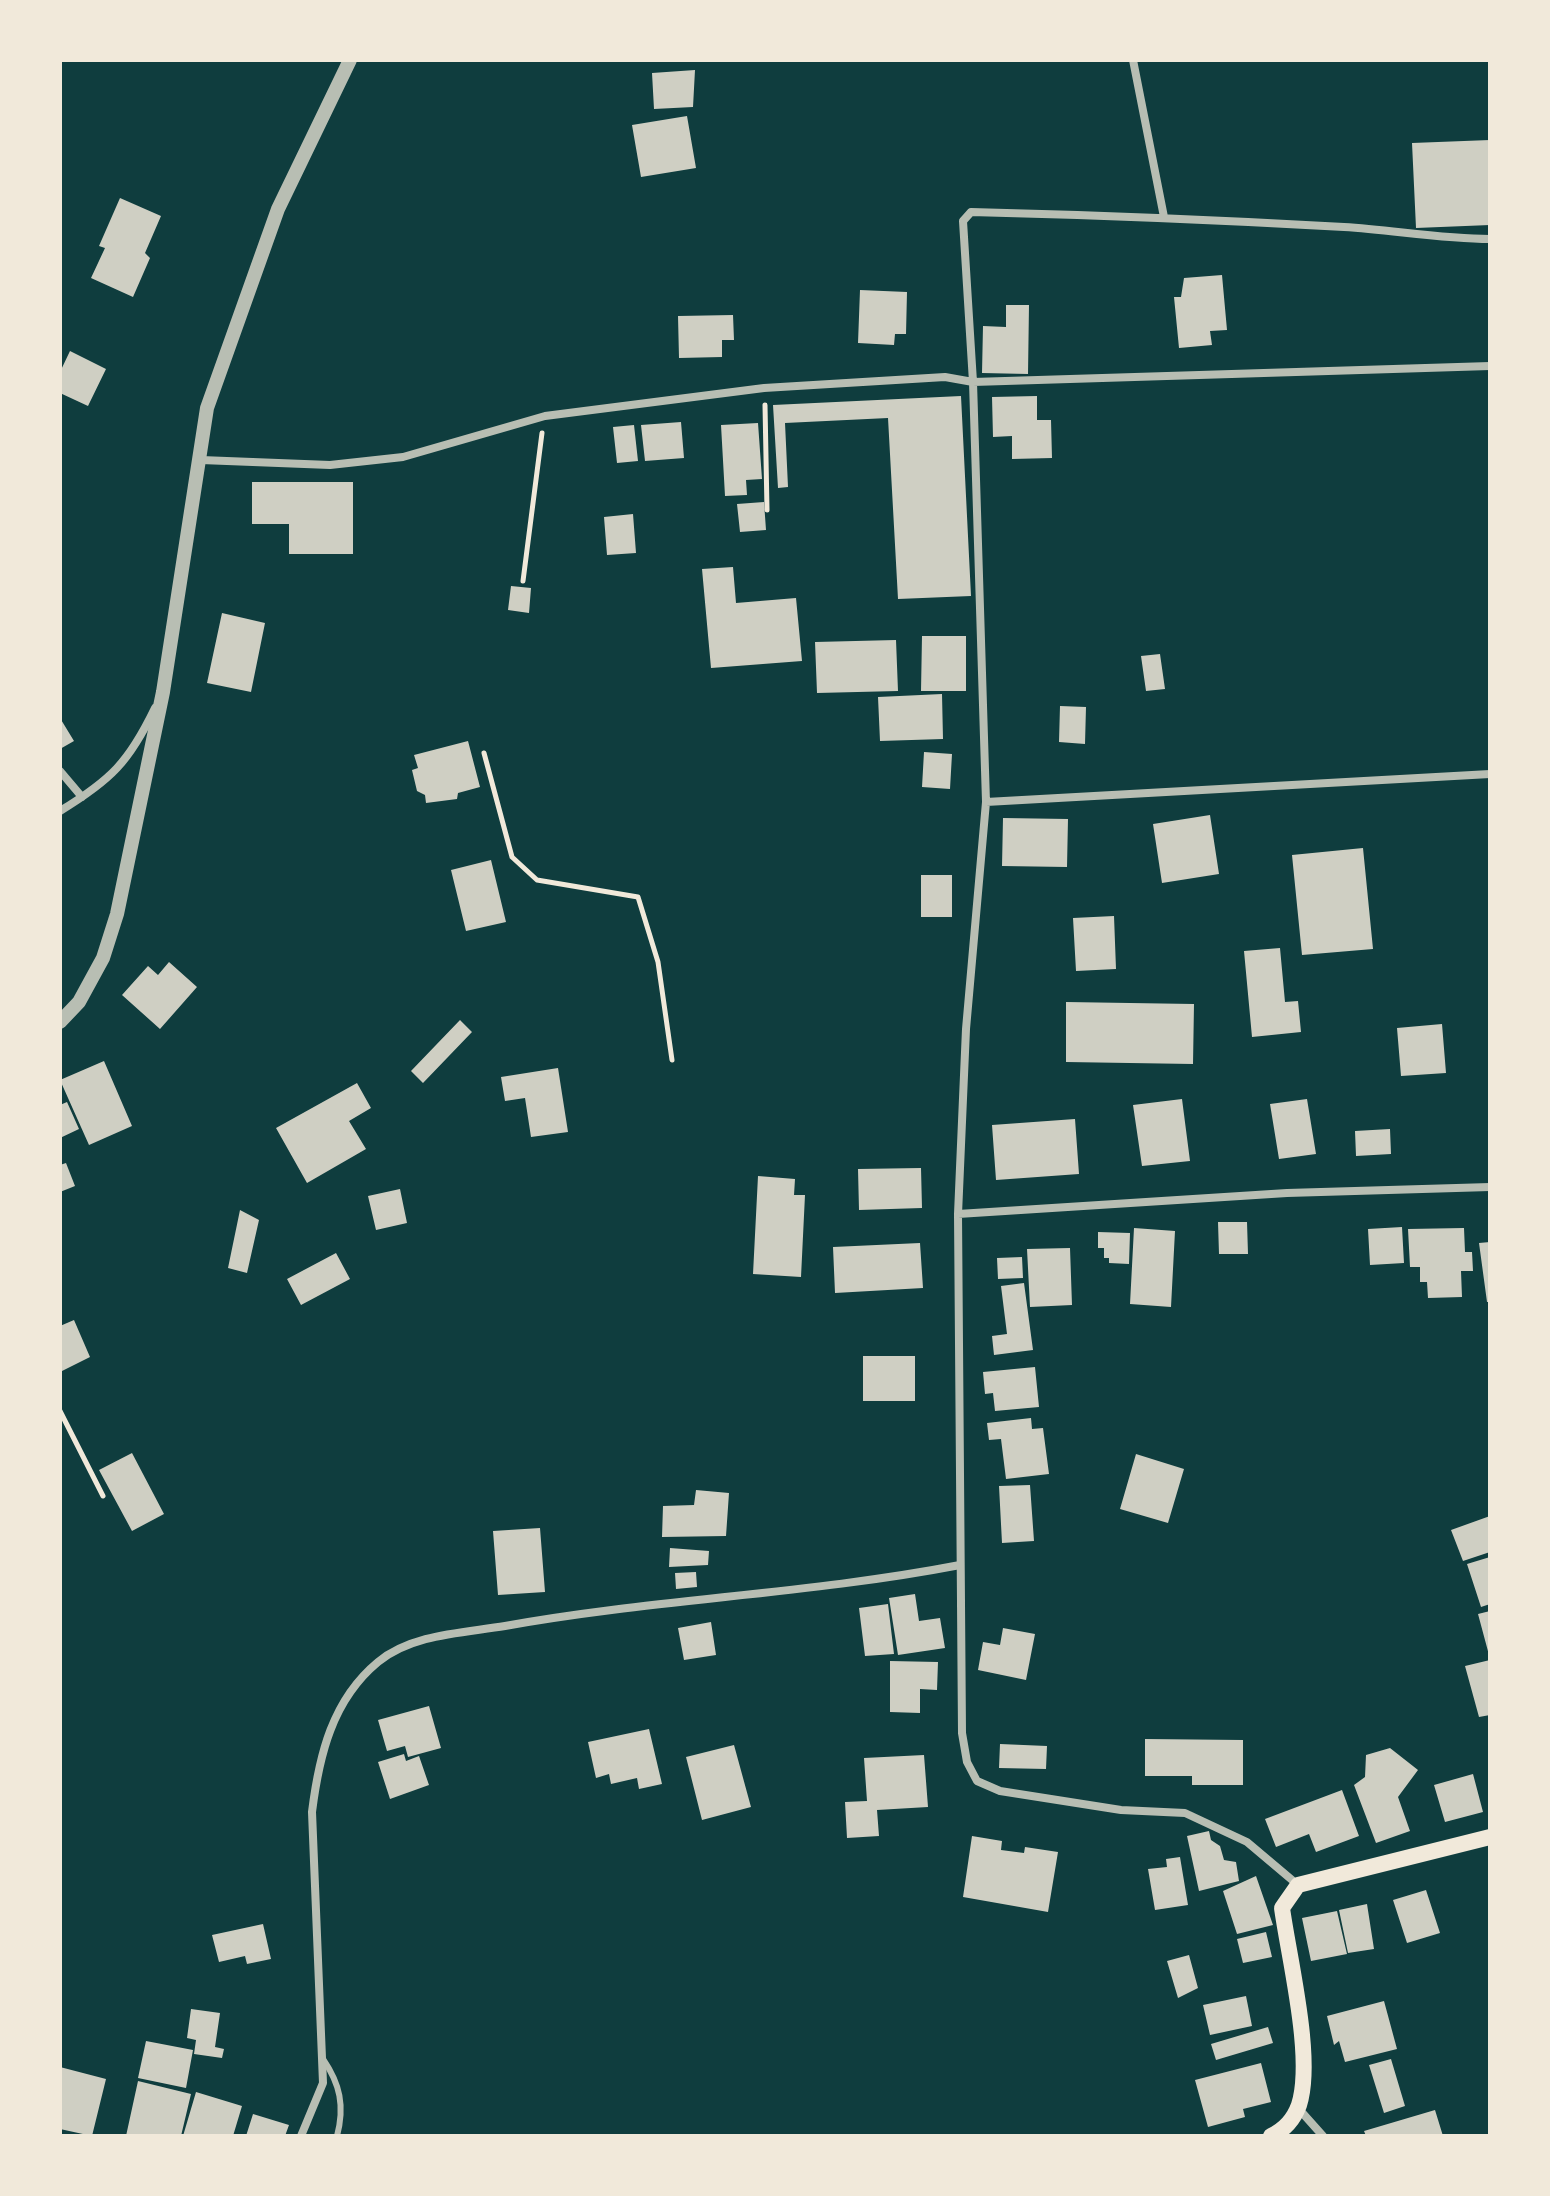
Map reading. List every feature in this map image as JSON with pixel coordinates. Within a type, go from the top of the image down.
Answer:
[{"type":"main road","points":[[1272,2136],[1291,2120],[1298,2108],[1302,2090],[1303,2049],[1282,1908],[1298,1885],[1490,1837]]},
{"type":"street","points":[[60,1022],[79,1002],[103,958],[117,914],[163,692],[207,408],[278,209],[350,60]]},
{"type":"street","points":[[1133,60],[1164,217]]},
{"type":"street","points":[[1298,1885],[1247,1842],[1185,1813],[1121,1810],[1000,1791],[977,1781],[967,1762],[962,1733],[958,1214],[966,1029],[986,802],[973,382],[963,221],[971,212],[1164,217],[1353,228],[1448,239],[1490,239]]},
{"type":"street","points":[[201,460],[330,465],[403,457],[545,416],[764,388],[945,377],[973,382],[1490,366]]},
{"type":"street","points":[[60,811],[106,780],[134,752],[163,692]]},
{"type":"street","points":[[60,771],[82,797]]},
{"type":"street","points":[[986,802],[1490,774]]},
{"type":"street","points":[[958,1214],[1287,1193],[1490,1187]]},
{"type":"street","points":[[301,2136],[323,2083],[312,1812],[317,1771],[335,1716],[353,1686],[379,1661],[415,1642],[574,1613],[901,1576],[960,1565]]},
{"type":"street","points":[[1298,2108],[1323,2136]]},
{"type":"lane","points":[[321,2056],[335,2077],[342,2105],[337,2136]]},
{"type":"path","points":[[764,388],[767,510]]},
{"type":"path","points":[[523,581],[545,416]]},
{"type":"path","points":[[484,753],[512,857],[537,880],[638,897],[658,962],[672,1060]]},
{"type":"path","points":[[60,1411],[103,1496]]},
{"type":"building","points":[[695,70],[693,107],[654,109],[652,73]]},
{"type":"building","points":[[687,116],[696,168],[641,177],[632,125]]},
{"type":"building","points":[[1490,140],[1490,225],[1416,228],[1412,143]]},
{"type":"building","points":[[120,198],[161,216],[145,253],[150,258],[133,297],[91,278],[105,248],[99,246]]},
{"type":"building","points":[[1222,275],[1227,330],[1210,331],[1212,345],[1179,348],[1174,297],[1181,297],[1184,278]]},
{"type":"building","points":[[860,290],[907,292],[906,334],[895,334],[894,345],[858,343]]},
{"type":"building","points":[[1006,305],[1029,305],[1028,374],[982,373],[983,326],[1006,327]]},
{"type":"building","points":[[733,315],[734,340],[722,340],[722,357],[679,358],[678,316]]},
{"type":"building","points":[[70,351],[106,369],[88,406],[60,393],[60,372]]},
{"type":"building","points":[[961,396],[971,596],[898,599],[888,418],[785,423],[788,487],[778,488],[773,405]]},
{"type":"building","points":[[1037,396],[1037,420],[1051,420],[1052,458],[1012,459],[1012,436],[993,437],[992,397]]},
{"type":"building","points":[[681,422],[684,458],[645,461],[641,425]]},
{"type":"building","points":[[758,423],[762,479],[746,480],[747,495],[725,496],[721,425]]},
{"type":"building","points":[[634,425],[638,461],[617,463],[613,427]]},
{"type":"building","points":[[252,482],[353,482],[353,554],[289,554],[289,524],[252,524]]},
{"type":"building","points":[[764,502],[766,530],[740,532],[737,504]]},
{"type":"building","points":[[633,514],[636,553],[607,555],[604,517]]},
{"type":"building","points":[[733,567],[736,603],[796,598],[802,661],[711,668],[702,569]]},
{"type":"building","points":[[511,586],[531,588],[529,613],[508,610]]},
{"type":"building","points":[[222,613],[265,623],[251,692],[207,683]]},
{"type":"building","points":[[922,636],[966,636],[966,691],[921,691]]},
{"type":"building","points":[[896,640],[898,691],[817,693],[815,642]]},
{"type":"building","points":[[1160,654],[1165,689],[1146,691],[1141,656]]},
{"type":"building","points":[[942,694],[943,739],[880,741],[878,697]]},
{"type":"building","points":[[1060,706],[1086,707],[1085,744],[1059,742]]},
{"type":"building","points":[[60,718],[74,741],[60,749]]},
{"type":"building","points":[[468,741],[480,787],[458,793],[457,799],[426,803],[425,795],[417,791],[412,770],[418,768],[414,755]]},
{"type":"building","points":[[924,752],[952,754],[950,789],[922,787]]},
{"type":"building","points":[[1210,815],[1219,874],[1162,883],[1153,824]]},
{"type":"building","points":[[1003,818],[1068,819],[1067,867],[1002,866]]},
{"type":"building","points":[[1363,848],[1373,949],[1302,955],[1292,855]]},
{"type":"building","points":[[491,860],[506,922],[466,931],[451,870]]},
{"type":"building","points":[[921,875],[952,875],[952,917],[921,917]]},
{"type":"building","points":[[1114,916],[1116,969],[1076,971],[1073,918]]},
{"type":"building","points":[[1280,948],[1285,1002],[1298,1001],[1301,1032],[1252,1037],[1244,951]]},
{"type":"building","points":[[169,962],[197,987],[160,1029],[122,995],[148,966],[158,975]]},
{"type":"building","points":[[1066,1002],[1194,1004],[1193,1064],[1066,1062]]},
{"type":"building","points":[[460,1020],[472,1032],[423,1083],[411,1071]]},
{"type":"building","points":[[1442,1024],[1446,1073],[1401,1076],[1397,1028]]},
{"type":"building","points":[[104,1061],[132,1126],[89,1145],[60,1080]]},
{"type":"building","points":[[558,1068],[568,1132],[531,1137],[525,1098],[505,1101],[501,1077]]},
{"type":"building","points":[[357,1083],[371,1108],[349,1121],[366,1149],[307,1183],[276,1128]]},
{"type":"building","points":[[1182,1099],[1190,1161],[1142,1166],[1133,1105]]},
{"type":"building","points":[[1307,1099],[1316,1154],[1279,1159],[1270,1104]]},
{"type":"building","points":[[67,1102],[79,1129],[60,1138],[60,1105]]},
{"type":"building","points":[[1075,1119],[1079,1174],[996,1180],[992,1125]]},
{"type":"building","points":[[1390,1129],[1391,1154],[1356,1156],[1355,1131]]},
{"type":"building","points":[[66,1163],[75,1186],[60,1192],[60,1165]]},
{"type":"building","points":[[921,1168],[922,1208],[859,1210],[858,1169]]},
{"type":"building","points":[[758,1176],[795,1179],[794,1195],[805,1195],[801,1277],[753,1274]]},
{"type":"building","points":[[400,1189],[407,1223],[376,1230],[368,1196]]},
{"type":"building","points":[[240,1210],[259,1220],[247,1273],[228,1268]]},
{"type":"building","points":[[1218,1222],[1247,1222],[1248,1254],[1219,1254]]},
{"type":"building","points":[[1402,1227],[1404,1263],[1370,1265],[1368,1229]]},
{"type":"building","points":[[1134,1228],[1175,1231],[1171,1307],[1130,1304]]},
{"type":"building","points":[[1464,1228],[1465,1252],[1472,1252],[1473,1271],[1461,1271],[1462,1297],[1428,1298],[1427,1282],[1420,1282],[1420,1267],[1410,1267],[1408,1229]]},
{"type":"building","points":[[1098,1232],[1130,1233],[1129,1264],[1109,1263],[1109,1258],[1104,1258],[1104,1248],[1098,1248]]},
{"type":"building","points":[[1490,1242],[1490,1302],[1487,1302],[1479,1243]]},
{"type":"building","points":[[920,1243],[923,1288],[835,1293],[833,1247]]},
{"type":"building","points":[[1070,1248],[1072,1305],[1030,1307],[1027,1249]]},
{"type":"building","points":[[336,1253],[350,1279],[301,1305],[287,1279]]},
{"type":"building","points":[[1022,1257],[1023,1278],[998,1279],[997,1258]]},
{"type":"building","points":[[1024,1283],[1033,1350],[994,1355],[992,1336],[1007,1334],[1001,1286]]},
{"type":"building","points":[[74,1320],[90,1357],[62,1371],[60,1326]]},
{"type":"building","points":[[863,1356],[915,1356],[915,1401],[863,1401]]},
{"type":"building","points":[[1035,1367],[1039,1407],[995,1411],[993,1393],[985,1394],[983,1372]]},
{"type":"building","points":[[1031,1418],[1032,1429],[1043,1428],[1049,1474],[1006,1479],[1001,1439],[989,1440],[987,1423]]},
{"type":"building","points":[[132,1453],[164,1514],[132,1531],[99,1470]]},
{"type":"building","points":[[1136,1454],[1184,1469],[1168,1523],[1120,1509]]},
{"type":"building","points":[[1030,1485],[1034,1541],[1002,1543],[999,1486]]},
{"type":"building","points":[[696,1490],[729,1493],[726,1536],[662,1537],[663,1506],[694,1505]]},
{"type":"building","points":[[1490,1516],[1490,1552],[1463,1561],[1451,1530]]},
{"type":"building","points":[[540,1528],[545,1592],[498,1595],[493,1531]]},
{"type":"building","points":[[670,1548],[709,1551],[708,1565],[669,1567]]},
{"type":"building","points":[[1490,1557],[1490,1604],[1481,1607],[1467,1564]]},
{"type":"building","points":[[696,1572],[697,1587],[676,1589],[675,1573]]},
{"type":"building","points":[[915,1594],[919,1621],[940,1618],[945,1648],[898,1655],[889,1598]]},
{"type":"building","points":[[888,1604],[894,1654],[865,1656],[859,1608]]},
{"type":"building","points":[[1490,1611],[1490,1655],[1489,1655],[1478,1614]]},
{"type":"building","points":[[711,1622],[716,1655],[684,1660],[678,1628]]},
{"type":"building","points":[[1003,1628],[1035,1634],[1026,1680],[978,1670],[983,1642],[1000,1645]]},
{"type":"building","points":[[1490,1660],[1490,1715],[1479,1717],[1465,1666]]},
{"type":"building","points":[[890,1661],[938,1662],[937,1690],[920,1689],[920,1713],[890,1712]]},
{"type":"building","points":[[429,1706],[441,1748],[408,1757],[405,1746],[387,1751],[378,1720]]},
{"type":"building","points":[[649,1729],[662,1784],[639,1789],[637,1778],[611,1784],[609,1774],[596,1778],[588,1742]]},
{"type":"building","points":[[1145,1739],[1243,1740],[1243,1785],[1192,1785],[1192,1776],[1145,1776]]},
{"type":"building","points":[[1000,1744],[1047,1746],[1046,1769],[999,1768]]},
{"type":"building","points":[[734,1745],[751,1807],[702,1820],[686,1757]]},
{"type":"building","points":[[1390,1748],[1418,1770],[1398,1797],[1410,1831],[1376,1843],[1354,1785],[1365,1777],[1366,1755]]},
{"type":"building","points":[[404,1754],[406,1761],[419,1756],[429,1785],[390,1799],[378,1762]]},
{"type":"building","points":[[924,1755],[928,1807],[877,1810],[879,1836],[847,1838],[845,1802],[867,1801],[864,1758]]},
{"type":"building","points":[[1473,1774],[1483,1812],[1445,1822],[1434,1785]]},
{"type":"building","points":[[1342,1790],[1359,1836],[1316,1852],[1309,1834],[1276,1847],[1265,1819]]},
{"type":"building","points":[[1209,1831],[1211,1840],[1220,1846],[1224,1860],[1236,1862],[1239,1881],[1199,1891],[1187,1836]]},
{"type":"building","points":[[972,1836],[1002,1841],[1001,1850],[1024,1853],[1025,1847],[1058,1852],[1048,1912],[963,1897]]},
{"type":"building","points":[[1180,1857],[1188,1905],[1155,1910],[1148,1869],[1167,1867],[1166,1859]]},
{"type":"building","points":[[1256,1876],[1273,1925],[1237,1934],[1223,1891]]},
{"type":"building","points":[[1426,1890],[1440,1933],[1407,1943],[1393,1900]]},
{"type":"building","points":[[1367,1904],[1374,1949],[1348,1953],[1339,1910]]},
{"type":"building","points":[[1337,1911],[1347,1954],[1311,1961],[1302,1918]]},
{"type":"building","points":[[263,1924],[271,1959],[247,1964],[245,1956],[219,1962],[212,1935]]},
{"type":"building","points":[[1266,1932],[1272,1957],[1243,1963],[1237,1939]]},
{"type":"building","points":[[1189,1955],[1198,1988],[1178,1998],[1167,1961]]},
{"type":"building","points":[[1246,1996],[1252,2026],[1210,2035],[1203,2005]]},
{"type":"building","points":[[1384,2001],[1397,2049],[1345,2062],[1339,2041],[1334,2045],[1327,2016]]},
{"type":"building","points":[[191,2009],[220,2013],[215,2047],[224,2049],[222,2058],[194,2054],[196,2040],[187,2038]]},
{"type":"building","points":[[1268,2027],[1273,2043],[1216,2060],[1211,2044]]},
{"type":"building","points":[[146,2041],[193,2050],[186,2088],[138,2078]]},
{"type":"building","points":[[1391,2059],[1405,2106],[1384,2113],[1369,2065]]},
{"type":"building","points":[[1261,2063],[1271,2102],[1243,2109],[1245,2117],[1208,2127],[1195,2080]]},
{"type":"building","points":[[60,2067],[106,2079],[92,2136],[60,2129]]},
{"type":"building","points":[[138,2081],[191,2094],[181,2136],[126,2136]]},
{"type":"building","points":[[196,2092],[242,2106],[233,2136],[183,2136]]},
{"type":"building","points":[[1435,2110],[1443,2136],[1366,2136],[1364,2131]]},
{"type":"building","points":[[253,2114],[289,2125],[285,2136],[246,2136]]}]
